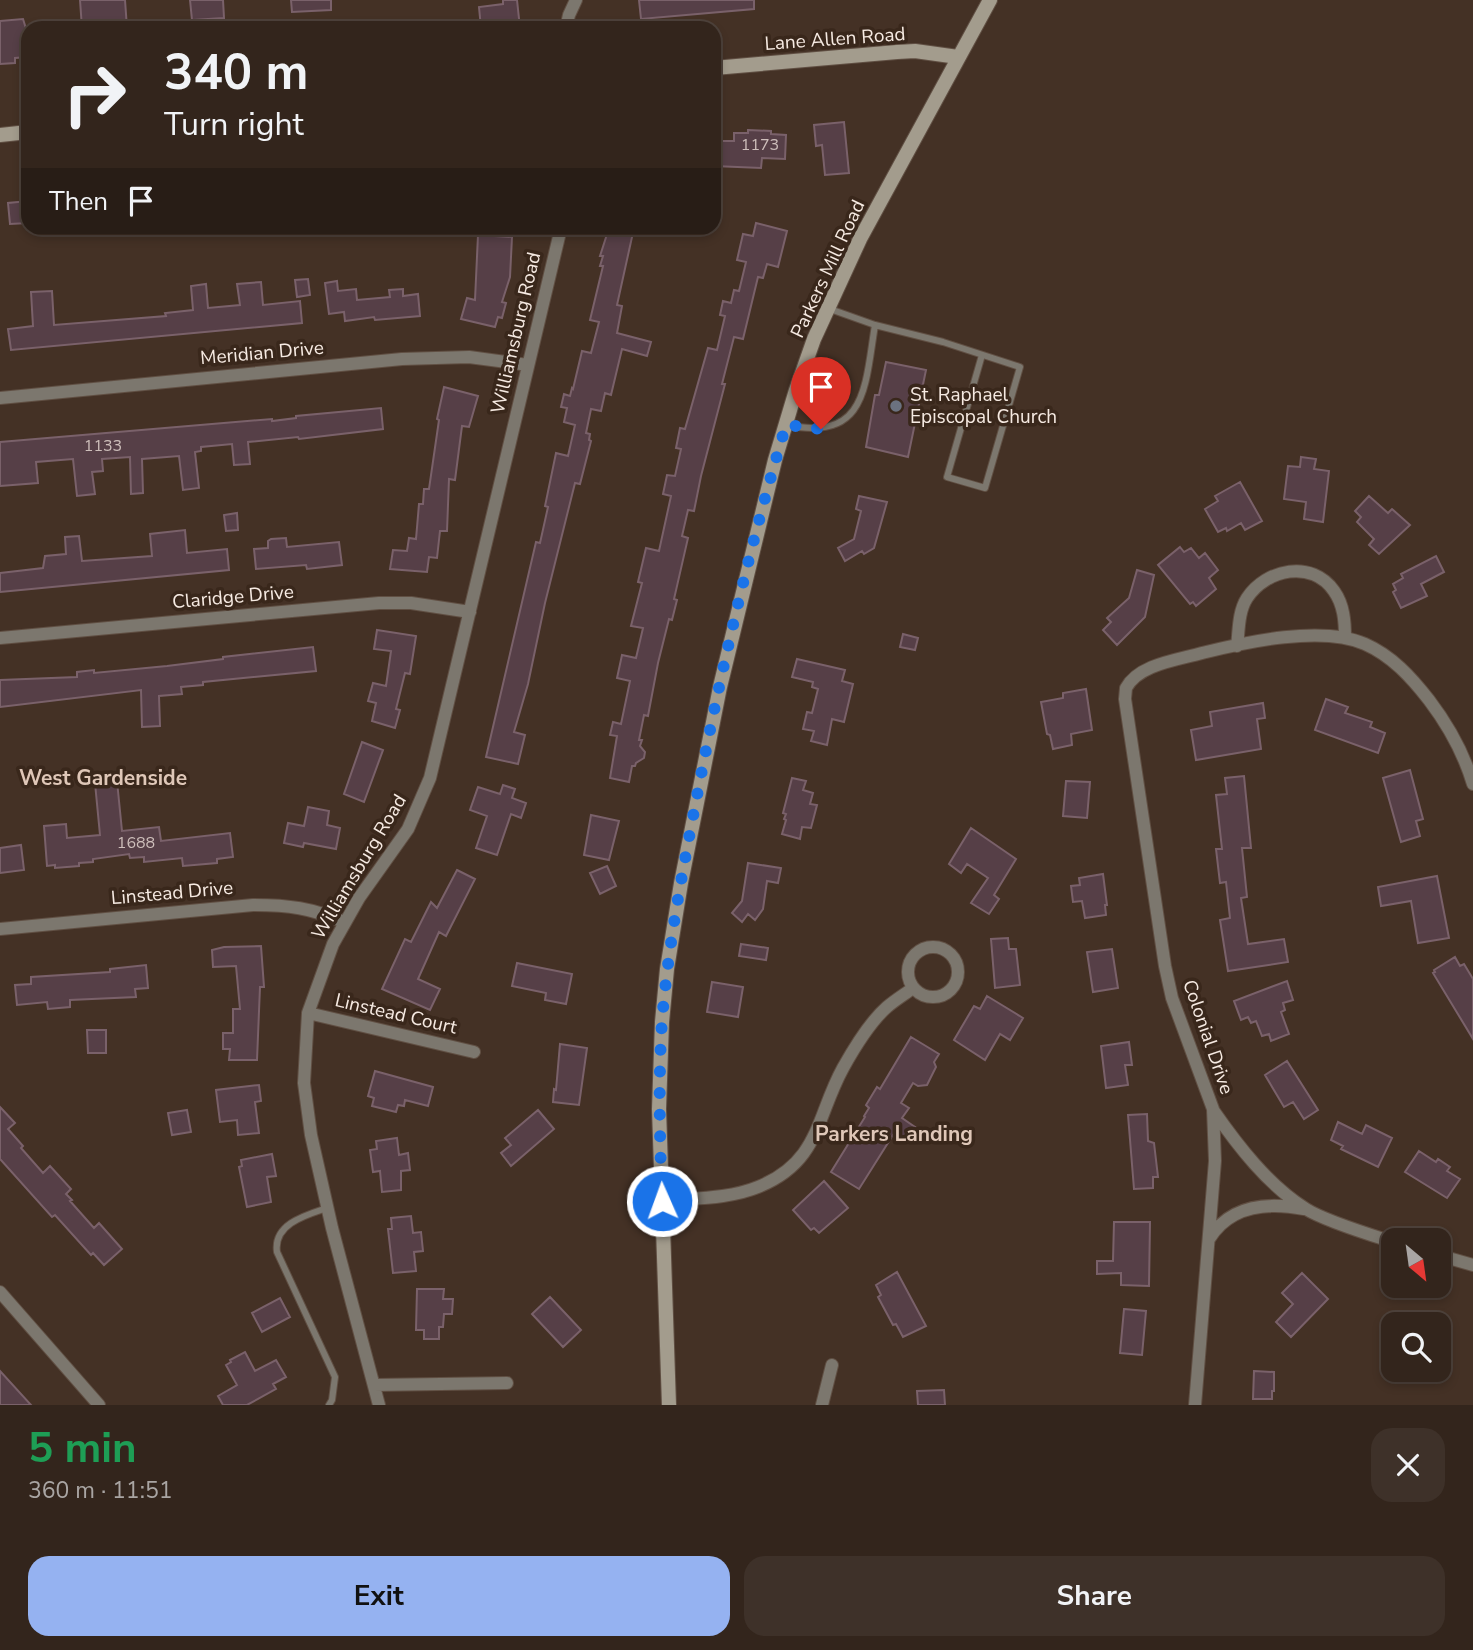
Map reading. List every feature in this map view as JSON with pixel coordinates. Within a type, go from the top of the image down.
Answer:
[{"type":"main road","name":"Parkers Mill Road","points":[[669,1405],[659,1109],[662,1022],[667,969],[681,883],[720,687],[786,425],[814,339],[860,239],[990,0]]},
{"type":"main road","name":"Lane Allen Road","points":[[721,67],[897,51],[958,57]]},
{"type":"main road","points":[[0,135],[21,133]]},
{"type":"street","points":[[568,21],[576,0]]},
{"type":"street","name":"Williamsburg Road","points":[[379,1405],[327,1208],[306,1107],[304,1083],[308,1013],[318,979],[344,922],[393,853],[420,805],[439,746],[559,235]]},
{"type":"street","name":"Meridian Drive","points":[[0,398],[402,359],[468,357],[528,365]]},
{"type":"street","points":[[1345,638],[1344,615],[1334,590],[1313,575],[1302,571],[1287,571],[1260,583],[1246,600],[1240,615],[1237,646],[1317,636],[1345,638],[1378,651],[1414,680],[1441,716],[1463,756],[1473,784]]},
{"type":"street","name":"Claridge Drive","points":[[0,638],[379,603],[411,603],[470,612]]},
{"type":"street","name":"Colonial Drive","points":[[1195,1405],[1214,1161],[1213,1109],[1177,1012],[1165,966],[1125,699],[1128,683],[1138,674],[1164,664],[1237,646]]},
{"type":"street","name":"Linstead Drive","points":[[0,929],[253,905],[288,905],[317,910],[344,922]]},
{"type":"street","points":[[943,948],[956,960],[959,976],[951,991],[944,995],[928,997],[914,988],[909,981],[909,964],[919,951],[943,948]]},
{"type":"street","points":[[662,1201],[723,1195],[756,1188],[774,1180],[793,1166],[815,1138],[833,1087],[857,1046],[886,1008],[914,988]]},
{"type":"street","name":"Linstead Court","points":[[308,1013],[474,1052]]},
{"type":"street","points":[[1213,1109],[1242,1148],[1270,1179],[1308,1210]]},
{"type":"street","points":[[1208,1239],[1221,1223],[1243,1210],[1282,1205],[1308,1210],[1381,1237]]},
{"type":"street","points":[[1451,1259],[1473,1265]]},
{"type":"street","points":[[0,1292],[99,1405]]},
{"type":"street","points":[[822,1405],[832,1365]]},
{"type":"street","points":[[374,1385],[507,1383]]},
{"type":"lane","points":[[828,308],[875,325],[943,342],[1020,367],[985,488],[947,477],[982,355]]},
{"type":"lane","points":[[786,425],[821,429],[839,425],[853,411],[866,382],[875,325]]},
{"type":"lane","points":[[327,1208],[294,1221],[282,1232],[276,1244],[277,1252],[335,1377],[329,1405]]},
{"type":"building","points":[[80,0],[125,0],[126,21],[82,21]]},
{"type":"building","points":[[190,0],[223,0],[224,18],[192,20]]},
{"type":"building","points":[[291,0],[331,0],[331,10],[292,12]]},
{"type":"building","points":[[503,0],[517,0],[519,21],[480,21],[479,7],[503,4]]},
{"type":"building","points":[[639,0],[754,0],[754,9],[641,19]]},
{"type":"building","points":[[23,19],[21,58],[15,58],[15,63],[0,64],[0,21]]},
{"type":"building","points":[[844,122],[849,173],[825,175],[822,145],[816,146],[814,125]]},
{"type":"building","points":[[748,130],[771,131],[771,134],[786,135],[785,159],[762,158],[761,168],[721,166],[721,141],[734,141],[734,133],[748,133]]},
{"type":"building","points":[[21,202],[21,223],[10,224],[8,203]]},
{"type":"building","points":[[756,223],[787,231],[778,267],[767,264],[763,278],[758,277],[743,339],[734,337],[694,511],[688,510],[682,536],[688,538],[674,599],[677,600],[672,620],[669,619],[648,716],[644,715],[639,740],[642,740],[640,746],[645,752],[644,758],[632,766],[629,782],[610,778],[617,736],[610,735],[613,722],[621,724],[630,681],[617,678],[622,655],[636,658],[643,628],[631,626],[642,583],[638,582],[646,548],[659,551],[671,496],[663,494],[667,475],[675,476],[681,449],[676,448],[680,428],[685,429],[708,348],[717,350],[725,316],[720,315],[723,301],[731,303],[734,290],[739,291],[746,262],[737,260],[743,234],[753,236]]},
{"type":"building","points":[[478,235],[512,237],[510,277],[502,302],[506,303],[502,318],[498,317],[495,327],[461,319],[467,298],[475,300]]},
{"type":"building","points":[[607,235],[632,235],[617,305],[622,306],[617,333],[651,342],[647,356],[622,349],[611,395],[605,393],[601,411],[591,409],[586,433],[590,434],[591,441],[580,484],[575,483],[528,684],[514,732],[525,735],[518,764],[486,757],[536,542],[540,543],[556,453],[568,456],[575,425],[564,422],[567,408],[561,407],[564,394],[570,396],[573,389],[582,351],[591,353],[599,322],[590,320],[603,266],[600,266],[603,256],[600,256]]},
{"type":"building","points":[[308,279],[310,295],[297,297],[295,280]]},
{"type":"building","points":[[337,281],[338,291],[356,289],[357,300],[390,297],[389,290],[403,289],[403,296],[418,294],[420,316],[345,321],[344,312],[329,314],[325,283]]},
{"type":"building","points":[[261,282],[263,305],[300,301],[302,323],[11,350],[8,329],[33,326],[31,292],[52,291],[54,325],[166,316],[165,313],[193,310],[191,286],[206,284],[208,308],[240,305],[237,284]]},
{"type":"building","name":"St. Raphael Episcopal Church","points":[[886,362],[926,370],[908,457],[866,447],[875,395],[879,395]]},
{"type":"building","points":[[444,387],[478,396],[469,427],[462,426],[455,480],[449,479],[447,531],[440,531],[437,558],[429,557],[427,572],[390,569],[393,550],[407,551],[409,538],[416,539],[419,504],[423,504],[424,489],[429,489],[439,420],[437,419]]},
{"type":"building","points":[[381,408],[383,429],[248,442],[250,464],[234,465],[232,444],[201,447],[201,451],[195,452],[199,488],[183,490],[179,456],[142,459],[143,493],[131,494],[130,457],[102,459],[103,471],[92,472],[95,494],[77,496],[73,459],[36,462],[38,483],[0,486],[0,442],[272,421],[296,416]]},
{"type":"building","points":[[1301,457],[1316,459],[1314,469],[1329,471],[1323,522],[1304,519],[1306,502],[1284,499],[1288,466],[1300,467]]},
{"type":"building","points":[[1240,482],[1262,521],[1245,530],[1241,523],[1227,531],[1226,528],[1218,532],[1205,509],[1218,501],[1215,496]]},
{"type":"building","points":[[859,496],[887,502],[874,548],[864,554],[862,551],[845,561],[838,548],[854,539],[861,511],[856,509]]},
{"type":"building","points":[[1369,496],[1388,513],[1392,509],[1410,525],[1379,554],[1369,545],[1374,539],[1357,522],[1361,517],[1355,511]]},
{"type":"building","points":[[237,513],[238,530],[226,531],[224,515]]},
{"type":"building","points":[[185,530],[187,553],[227,549],[229,570],[0,592],[0,573],[43,568],[45,556],[66,554],[65,537],[79,536],[82,561],[152,556],[150,534]]},
{"type":"building","points":[[286,538],[287,547],[339,542],[342,565],[307,569],[306,565],[256,569],[254,549],[268,548],[268,541],[271,539]]},
{"type":"building","points":[[1180,547],[1184,552],[1191,548],[1199,558],[1205,553],[1218,570],[1209,578],[1216,589],[1196,606],[1193,602],[1190,604],[1158,565]]},
{"type":"building","points":[[1436,556],[1444,572],[1421,584],[1427,596],[1401,608],[1393,592],[1396,590],[1393,584],[1403,578],[1401,574]]},
{"type":"building","points":[[1137,570],[1154,575],[1145,617],[1117,645],[1103,630],[1111,622],[1107,618],[1129,598]]},
{"type":"building","points":[[377,630],[416,636],[410,674],[405,673],[396,709],[400,710],[395,728],[372,721],[376,703],[368,701],[373,683],[386,686],[391,651],[374,649]]},
{"type":"building","points":[[903,634],[918,638],[915,650],[900,647]]},
{"type":"building","points":[[313,647],[316,671],[203,682],[203,685],[181,687],[182,694],[159,696],[160,726],[142,727],[141,690],[0,707],[0,680],[77,677],[77,672],[94,670],[94,673],[167,666]]},
{"type":"building","points":[[797,659],[845,670],[842,681],[853,684],[844,722],[832,719],[827,745],[811,741],[814,731],[803,729],[807,712],[812,713],[818,689],[812,687],[813,682],[792,677]]},
{"type":"building","points":[[1086,689],[1092,730],[1071,734],[1072,745],[1053,749],[1050,735],[1047,734],[1041,702],[1063,698],[1063,693]]},
{"type":"building","points":[[1326,699],[1348,707],[1345,713],[1372,722],[1370,727],[1385,733],[1378,753],[1315,730]]},
{"type":"building","points":[[1263,703],[1265,718],[1257,719],[1261,749],[1196,760],[1191,730],[1212,726],[1210,712]]},
{"type":"building","points":[[362,742],[383,750],[364,802],[344,794]]},
{"type":"building","points":[[1410,770],[1423,819],[1416,821],[1420,836],[1401,842],[1383,778]]},
{"type":"building","points":[[1244,776],[1251,848],[1242,848],[1247,897],[1241,898],[1248,944],[1284,939],[1288,962],[1228,971],[1220,920],[1230,918],[1226,882],[1220,883],[1216,849],[1222,849],[1216,795],[1227,794],[1225,778]]},
{"type":"building","points":[[792,778],[806,781],[803,790],[813,793],[810,804],[817,805],[811,828],[802,827],[800,839],[782,834],[786,820],[786,814],[783,813]]},
{"type":"building","points":[[117,781],[122,831],[159,827],[161,841],[230,833],[233,857],[217,859],[217,863],[183,866],[182,858],[144,862],[144,857],[130,858],[129,854],[93,859],[93,862],[79,863],[79,866],[47,866],[44,826],[66,824],[67,838],[100,835],[95,783]]},
{"type":"building","points":[[1066,781],[1090,782],[1087,818],[1063,816]]},
{"type":"building","points":[[503,785],[515,789],[512,798],[526,803],[521,818],[511,814],[497,855],[476,848],[487,816],[470,810],[478,787],[500,794]]},
{"type":"building","points":[[308,807],[329,811],[327,825],[340,828],[336,849],[304,843],[303,847],[284,843],[288,823],[304,826]]},
{"type":"building","points":[[591,815],[619,821],[609,860],[584,855]]},
{"type":"building","points":[[971,828],[1016,859],[994,895],[999,899],[989,914],[971,903],[988,878],[967,864],[961,873],[949,864]]},
{"type":"building","points":[[21,845],[24,870],[0,873],[0,848]]},
{"type":"building","points":[[748,863],[781,868],[778,883],[767,881],[763,909],[755,920],[748,914],[742,922],[732,913],[742,901]]},
{"type":"building","points":[[607,866],[616,886],[600,894],[590,873]]},
{"type":"building","points":[[457,870],[475,879],[446,936],[439,932],[418,979],[440,989],[430,1010],[382,989],[405,939],[411,942],[431,902],[437,908]]},
{"type":"building","points":[[1103,874],[1106,915],[1085,918],[1082,901],[1073,902],[1071,886],[1080,885],[1079,878]]},
{"type":"building","points":[[1437,876],[1449,938],[1418,943],[1411,901],[1381,906],[1378,887]]},
{"type":"building","points":[[1008,938],[1009,949],[1016,949],[1020,985],[995,988],[991,939]]},
{"type":"building","points":[[741,944],[768,948],[766,960],[739,956]]},
{"type":"building","points":[[261,946],[264,987],[260,987],[257,1060],[229,1060],[230,1049],[223,1049],[223,1033],[233,1033],[233,1009],[240,1009],[236,966],[213,967],[212,950]]},
{"type":"building","points":[[1112,949],[1118,988],[1093,992],[1087,952]]},
{"type":"building","points":[[1455,957],[1460,966],[1464,964],[1473,979],[1473,1039],[1433,973]]},
{"type":"building","points":[[517,963],[572,974],[566,1004],[545,1000],[546,993],[512,986]]},
{"type":"building","points":[[146,965],[148,988],[135,989],[136,997],[70,1000],[70,1007],[48,1009],[47,1002],[17,1005],[15,985],[31,984],[31,977],[110,972],[110,969]]},
{"type":"building","points":[[1287,981],[1293,1000],[1283,1003],[1285,1010],[1281,1012],[1289,1034],[1271,1041],[1269,1034],[1262,1036],[1256,1021],[1251,1023],[1248,1017],[1241,1020],[1234,1001]]},
{"type":"building","points":[[712,982],[743,987],[738,1017],[707,1012]]},
{"type":"building","points":[[987,996],[1023,1018],[1010,1040],[1000,1034],[985,1060],[954,1040],[974,1006],[980,1009]]},
{"type":"building","points":[[87,1030],[106,1030],[106,1053],[88,1053]]},
{"type":"building","points":[[911,1037],[939,1054],[934,1062],[936,1067],[927,1085],[918,1086],[913,1083],[901,1103],[909,1108],[902,1118],[915,1127],[904,1142],[893,1135],[859,1189],[831,1172],[865,1117],[869,1108],[866,1105],[877,1087],[880,1089]]},
{"type":"building","points":[[1129,1042],[1132,1065],[1125,1065],[1128,1085],[1106,1088],[1101,1046]]},
{"type":"building","points":[[560,1044],[587,1048],[579,1105],[553,1102]]},
{"type":"building","points":[[1287,1061],[1318,1110],[1304,1119],[1293,1102],[1284,1107],[1265,1075]]},
{"type":"building","points":[[375,1071],[433,1087],[428,1106],[405,1100],[404,1106],[398,1105],[396,1112],[372,1106],[374,1098],[368,1096]]},
{"type":"building","points":[[259,1085],[261,1101],[255,1102],[259,1133],[238,1135],[237,1120],[220,1122],[216,1090]]},
{"type":"building","points":[[0,1107],[15,1123],[8,1129],[23,1146],[21,1148],[43,1173],[50,1166],[71,1189],[66,1194],[72,1200],[70,1201],[94,1228],[99,1223],[122,1249],[104,1265],[93,1253],[91,1255],[55,1215],[52,1217],[0,1159]]},
{"type":"building","points":[[187,1110],[191,1132],[172,1135],[168,1113]]},
{"type":"building","points":[[538,1110],[554,1129],[511,1166],[501,1153],[511,1145],[505,1138]]},
{"type":"building","points":[[1147,1114],[1148,1141],[1154,1143],[1158,1177],[1153,1177],[1153,1188],[1134,1189],[1128,1115]]},
{"type":"building","points":[[1338,1122],[1362,1134],[1366,1125],[1392,1138],[1378,1167],[1341,1149],[1343,1146],[1331,1140]]},
{"type":"building","points":[[397,1138],[399,1155],[408,1153],[410,1170],[401,1171],[401,1190],[382,1192],[380,1171],[373,1172],[370,1150],[377,1149],[376,1141]]},
{"type":"building","points":[[1419,1151],[1450,1167],[1447,1171],[1460,1179],[1447,1198],[1405,1172]]},
{"type":"building","points":[[272,1154],[276,1176],[267,1177],[271,1202],[247,1207],[239,1167],[242,1166],[241,1160]]},
{"type":"building","points":[[824,1181],[848,1208],[819,1233],[814,1228],[811,1230],[793,1210]]},
{"type":"building","points":[[411,1216],[413,1233],[421,1232],[423,1251],[414,1252],[416,1271],[393,1273],[388,1229],[392,1229],[391,1218]]},
{"type":"building","points":[[1114,1222],[1150,1222],[1149,1286],[1121,1285],[1121,1273],[1097,1274],[1097,1261],[1113,1261]]},
{"type":"building","points":[[897,1272],[926,1326],[903,1337],[896,1324],[893,1325],[878,1297],[881,1295],[876,1285]]},
{"type":"building","points":[[1302,1273],[1328,1299],[1291,1337],[1276,1322],[1293,1304],[1282,1293]]},
{"type":"building","points":[[417,1289],[444,1289],[443,1299],[453,1299],[452,1314],[444,1314],[443,1327],[439,1327],[439,1339],[424,1339],[424,1330],[416,1330]]},
{"type":"building","points":[[550,1297],[581,1330],[563,1347],[532,1314]]},
{"type":"building","points":[[280,1298],[290,1317],[262,1332],[252,1313]]},
{"type":"building","points":[[1124,1309],[1146,1311],[1142,1355],[1120,1353]]},
{"type":"building","points":[[245,1352],[255,1371],[276,1360],[286,1377],[273,1384],[276,1389],[247,1405],[223,1405],[218,1396],[237,1385],[226,1365]]},
{"type":"building","points":[[0,1371],[31,1405],[0,1405]]},
{"type":"building","points":[[1254,1371],[1274,1372],[1272,1399],[1253,1399]]},
{"type":"building","points":[[944,1390],[945,1405],[918,1405],[917,1391]]},
{"type":"place","name":"St. Raphael Episcopal Church","points":[[896,406]]},
{"type":"district","name":"West Gardenside","points":[[103,778]]},
{"type":"district","name":"Parkers Landing","points":[[894,1134]]},
{"type":"route","points":[[662,1201],[659,1109],[662,1022],[667,969],[701,773],[749,564],[786,425],[821,429]]}]
